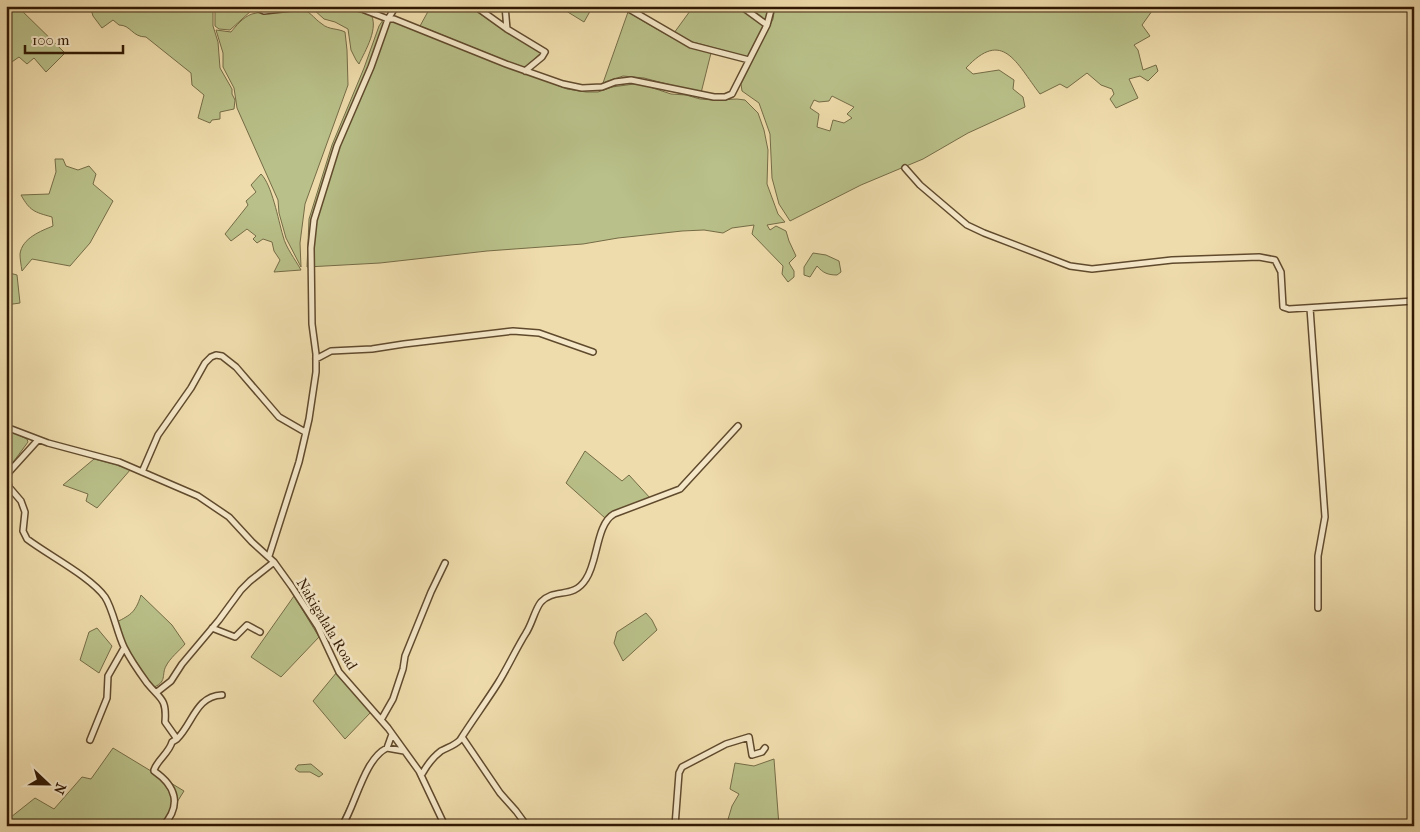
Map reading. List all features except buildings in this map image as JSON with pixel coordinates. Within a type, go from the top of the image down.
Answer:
[{"type":"street","points":[[252,6],[264,10],[309,6]]},
{"type":"street","points":[[354,6],[388,19],[394,19],[525,71],[563,84],[582,88],[602,87],[615,82],[631,80],[714,97],[726,97],[732,94],[767,25],[772,6]]},
{"type":"street","points":[[269,556],[293,482],[314,392],[316,359],[312,324],[311,248],[314,220],[337,146],[371,67],[388,19],[396,6]]},
{"type":"street","points":[[475,6],[507,29],[545,52],[542,57],[525,71]]},
{"type":"street","points":[[505,6],[507,29]]},
{"type":"street","points":[[624,6],[691,45],[749,60]]},
{"type":"street","points":[[741,6],[767,25]]},
{"type":"street","points":[[905,168],[920,185],[967,226],[1070,266],[1092,269],[1172,260],[1259,257],[1275,260],[1281,272],[1283,307],[1289,309],[1414,301]]},
{"type":"street","points":[[1310,308],[1325,517],[1318,556],[1318,608]]},
{"type":"street","points":[[316,359],[331,350],[372,349],[513,331],[539,333],[593,352]]},
{"type":"street","points":[[142,472],[158,434],[191,388],[205,363],[216,355],[222,356],[236,367],[279,417],[305,432]]},
{"type":"street","points":[[422,774],[437,754],[455,745],[462,737],[499,682],[533,622],[539,604],[550,595],[575,591],[586,579],[594,562],[606,520],[614,514],[680,489],[738,426]]},
{"type":"street","name":"Nakigalala Road","points":[[6,427],[38,440],[119,462],[205,500],[229,517],[274,562],[318,627],[339,672],[381,720],[422,774],[445,826]]},
{"type":"street","points":[[38,440],[8,472],[9,487],[21,502],[25,512],[24,535],[36,546],[92,584],[104,596],[124,648],[148,684],[157,692],[163,702],[166,716],[164,722],[177,739]]},
{"type":"street","points":[[157,692],[170,681],[241,590],[274,562]]},
{"type":"street","points":[[381,720],[393,699],[403,669],[405,656],[445,563]]},
{"type":"street","points":[[212,628],[231,636],[237,636],[246,626],[260,632]]},
{"type":"street","points":[[90,740],[106,698],[108,676],[124,648]]},
{"type":"street","points":[[163,826],[175,802],[168,783],[154,771],[156,765],[171,748],[172,742],[177,739],[198,708],[212,696],[222,695]]},
{"type":"street","points":[[388,748],[392,734]]},
{"type":"street","points":[[462,737],[500,793],[516,810],[527,826]]},
{"type":"street","points":[[674,826],[679,773],[682,767],[726,744],[744,737],[749,737],[752,755],[762,752],[765,748]]},
{"type":"street","points":[[342,826],[367,770],[380,752],[388,748],[404,751]]},
{"type":"green space","points":[[6,6],[17,6],[65,53],[46,72],[34,58],[27,64],[19,57],[6,66]]},
{"type":"green space","points":[[90,6],[213,6],[213,26],[218,42],[220,68],[232,89],[235,100],[234,109],[220,112],[220,119],[212,120],[210,123],[198,118],[204,95],[192,85],[191,73],[146,37],[138,35],[113,20],[102,28],[93,16]]},
{"type":"green space","points":[[215,6],[247,6],[252,10],[230,30],[219,29],[215,26]]},
{"type":"green space","points":[[345,6],[358,12],[370,13],[373,19],[368,46],[359,64],[351,50],[348,29],[324,19],[313,9]]},
{"type":"green space","points":[[431,6],[469,6],[503,30],[542,52],[524,68],[420,26]]},
{"type":"green space","points":[[558,6],[593,6],[584,22]]},
{"type":"green space","points":[[684,6],[736,6],[764,25],[748,57],[689,41],[674,33],[690,11]]},
{"type":"green space","points":[[744,6],[770,6],[766,21]]},
{"type":"green space","points":[[775,6],[1162,6],[1152,11],[1142,25],[1150,36],[1134,45],[1138,50],[1143,70],[1156,65],[1158,71],[1148,81],[1140,76],[1129,79],[1138,98],[1116,108],[1110,99],[1114,94],[1112,89],[1101,85],[1087,73],[1067,88],[1060,84],[1040,94],[1024,71],[1008,54],[999,50],[990,51],[979,56],[966,68],[973,74],[999,70],[1014,80],[1013,89],[1023,97],[1025,107],[968,133],[923,159],[861,185],[790,221],[779,204],[772,178],[770,134],[759,103],[742,91],[741,84],[773,19]],"holes":[[[832,96],[854,107],[847,114],[852,118],[844,123],[833,120],[830,131],[817,127],[819,114],[810,108],[814,100],[819,102],[829,101]]]},
{"type":"green space","points":[[299,9],[309,13],[325,26],[345,32],[348,85],[305,204],[300,243],[301,267],[286,238],[279,213],[278,200],[237,108],[234,88],[223,67],[223,53],[216,30],[231,32],[237,24],[252,14]]},
{"type":"green space","points":[[628,12],[679,41],[711,53],[701,93],[644,78],[623,76],[603,83]]},
{"type":"green space","points":[[383,20],[390,20],[567,89],[598,92],[612,87],[634,84],[644,85],[671,94],[686,95],[700,99],[745,100],[758,113],[764,130],[768,150],[767,184],[778,214],[785,222],[767,225],[770,230],[776,226],[786,231],[796,256],[789,263],[794,271],[794,277],[788,282],[782,274],[783,266],[752,234],[754,225],[732,228],[723,233],[704,230],[682,231],[583,244],[487,251],[380,263],[307,267],[309,219],[332,145]]},
{"type":"green space","points":[[55,159],[63,159],[66,166],[78,170],[89,166],[96,174],[93,184],[113,201],[90,243],[70,266],[32,259],[22,271],[20,254],[24,244],[28,239],[53,226],[52,217],[33,210],[21,195],[49,194],[56,172]]},
{"type":"green space","points":[[261,174],[271,194],[284,240],[301,270],[274,272],[280,260],[274,251],[272,242],[263,239],[257,243],[253,239],[256,236],[247,229],[231,241],[225,234],[248,205],[246,201],[256,192],[251,185]]},
{"type":"green space","points":[[813,253],[826,255],[839,261],[841,272],[837,275],[828,274],[817,266],[810,277],[804,275],[804,267]]},
{"type":"green space","points":[[6,272],[17,275],[20,303],[6,305]]},
{"type":"green space","points":[[6,429],[27,439],[28,442],[11,465],[6,467]]},
{"type":"green space","points":[[585,451],[622,481],[629,475],[651,499],[608,514],[605,518],[566,483]]},
{"type":"green space","points":[[94,459],[131,469],[97,508],[86,501],[88,494],[63,485]]},
{"type":"green space","points":[[141,595],[172,625],[185,644],[168,663],[162,681],[152,688],[113,624],[134,610]]},
{"type":"green space","points":[[294,596],[319,637],[281,677],[251,657]]},
{"type":"green space","points":[[646,613],[657,630],[623,661],[614,643],[617,632]]},
{"type":"green space","points":[[97,628],[112,646],[99,673],[80,660],[89,632]]},
{"type":"green space","points":[[337,672],[371,712],[345,739],[313,701]]},
{"type":"green space","points":[[113,748],[184,791],[162,826],[6,826],[6,821],[35,798],[54,809],[82,777],[91,779]]},
{"type":"green space","points":[[774,759],[779,826],[726,826],[732,806],[739,794],[730,789],[735,763],[754,766]]},
{"type":"green space","points":[[311,764],[323,774],[319,777],[310,772],[299,772],[295,769],[298,765]]},
{"type":"waterway","points":[[339,826],[352,799]]}]
